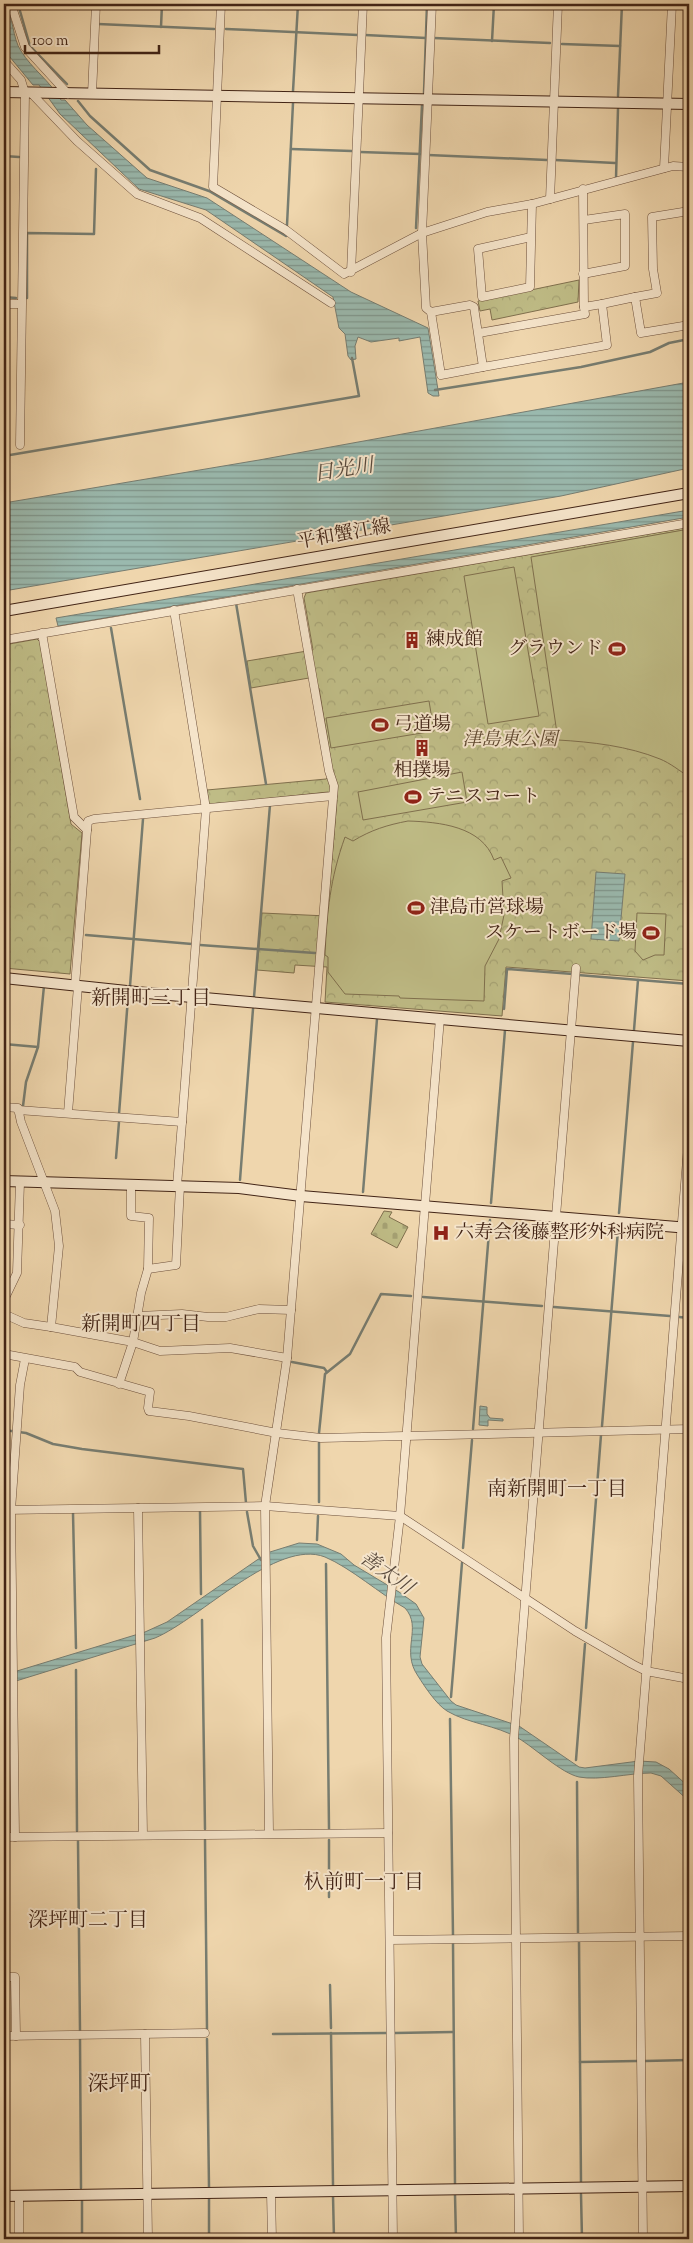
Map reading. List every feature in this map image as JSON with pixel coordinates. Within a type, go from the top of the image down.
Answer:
[{"type":"street","points":[[11,4],[25,47],[65,94]]},
{"type":"street","points":[[92,94],[96,4]]},
{"type":"street","points":[[221,4],[213,187],[286,230],[344,274],[422,233],[487,212],[532,204],[664,168],[674,166],[689,167]]},
{"type":"street","points":[[351,272],[363,4]]},
{"type":"street","points":[[432,4],[422,233],[426,308],[431,312],[441,375],[607,345],[602,304]]},
{"type":"street","points":[[550,199],[558,4]]},
{"type":"street","points":[[664,168],[672,4]]},
{"type":"street","points":[[4,62],[77,141],[137,194],[200,218],[332,303]]},
{"type":"street","points":[[4,92],[689,104]]},
{"type":"street","points":[[20,445],[21,304],[31,93]]},
{"type":"street","points":[[479,333],[585,314],[584,189]]},
{"type":"street","points":[[531,237],[478,249],[482,297],[530,287],[532,204]]},
{"type":"street","points":[[584,307],[657,293],[653,269],[652,217],[689,211]]},
{"type":"street","points":[[584,220],[625,214],[625,266],[584,274]]},
{"type":"street","points":[[635,297],[641,333],[689,325]]},
{"type":"street","points":[[4,304],[21,304]]},
{"type":"street","points":[[431,312],[470,305],[474,307],[483,367]]},
{"type":"street","name":"平和蟹江線","points":[[4,610],[689,493]]},
{"type":"street","points":[[4,640],[689,523]]},
{"type":"street","points":[[269,1833],[265,1506],[287,1358],[334,786],[329,771],[297,589]]},
{"type":"street","points":[[148,1269],[176,1264],[182,1122],[206,809],[174,610]]},
{"type":"street","points":[[42,633],[74,817],[87,830]]},
{"type":"street","points":[[68,1113],[88,821],[333,796]]},
{"type":"street","points":[[519,2239],[514,1738],[576,968]]},
{"type":"street","points":[[4,978],[191,997],[689,1041]]},
{"type":"street","points":[[393,2239],[386,1638],[400,1516],[440,1018]]},
{"type":"street","points":[[4,1107],[18,1108],[18,1110],[182,1122]]},
{"type":"street","points":[[18,1110],[55,1211],[60,1246],[51,1327]]},
{"type":"street","points":[[643,2239],[638,1776],[665,1429],[686,1227],[689,1134]]},
{"type":"street","points":[[4,1180],[45,1183],[239,1188],[301,1196],[425,1207],[686,1227]]},
{"type":"street","points":[[4,1300],[18,1273],[20,1182]]},
{"type":"street","points":[[119,1384],[132,1342],[141,1293],[148,1269],[149,1218],[131,1216],[131,1184]]},
{"type":"street","points":[[4,1224],[20,1225]]},
{"type":"street","points":[[138,1316],[182,1314],[226,1317],[259,1309],[291,1310]]},
{"type":"street","points":[[4,1314],[24,1323],[132,1342],[160,1351],[230,1348],[287,1358]]},
{"type":"street","points":[[4,1354],[75,1367],[80,1372],[150,1392],[149,1412],[190,1416],[277,1433],[321,1438],[689,1428]]},
{"type":"street","points":[[15,1837],[13,1668],[8,1510],[17,1434],[20,1385],[25,1358]]},
{"type":"street","points":[[8,1510],[265,1506],[400,1516],[575,1631],[646,1671],[689,1680]]},
{"type":"street","points":[[138,1508],[138,1632],[140,1648],[143,1835]]},
{"type":"street","points":[[4,1837],[388,1833]]},
{"type":"street","points":[[390,1940],[689,1936]]},
{"type":"street","points":[[4,1978],[15,1977],[16,2036]]},
{"type":"street","points":[[4,2036],[205,2033]]},
{"type":"street","points":[[146,2034],[148,2239]]},
{"type":"street","points":[[4,2196],[689,2186]]},
{"type":"street","points":[[271,2193],[272,2239]]},
{"type":"street","points":[[19,2195],[19,2239]]},
{"type":"green space","points":[[579,280],[578,302],[492,320],[490,309],[480,311],[478,301]]},
{"type":"green space","name":"津島東公園","points":[[689,527],[689,981],[506,967],[502,1016],[325,1002],[327,967],[295,965],[294,973],[257,970],[262,913],[327,916],[337,800],[328,792],[209,805],[207,790],[326,779],[333,774],[319,688],[309,678],[251,688],[247,661],[313,650],[304,598],[306,593]]},
{"type":"green space","name":"グラウンド","points":[[689,529],[689,777],[664,761],[635,751],[597,743],[558,740],[531,557]]},
{"type":"green space","points":[[514,567],[539,716],[488,724],[464,576]]},
{"type":"green space","points":[[37,639],[40,642],[71,824],[82,833],[70,974],[4,968],[4,808],[8,807],[4,781],[4,645]]},
{"type":"green space","name":"弓道場","points":[[429,701],[434,731],[331,748],[326,718]]},
{"type":"green space","name":"テニスコート","points":[[462,772],[467,802],[363,820],[358,792]]},
{"type":"green space","name":"津島市営球場","points":[[408,821],[446,825],[470,833],[488,849],[494,860],[501,857],[511,878],[502,881],[504,915],[499,939],[485,966],[484,1001],[345,994],[328,972],[328,957],[325,955],[328,910],[336,867],[345,837],[353,841],[379,828]]},
{"type":"green space","name":"スケートボード場","points":[[637,913],[666,914],[664,955],[655,955],[643,960],[635,951]]},
{"type":"green space","points":[[384,1211],[392,1212],[389,1217],[408,1227],[397,1248],[371,1234]]},
{"type":"water","points":[[4,4],[10,15],[18,46],[30,64],[52,87],[61,100],[65,100],[87,125],[147,178],[207,198],[351,292],[428,328],[439,396],[433,396],[428,393],[420,337],[399,341],[399,338],[371,342],[358,337],[355,346],[356,359],[351,360],[348,356],[345,334],[339,328],[333,297],[206,210],[139,189],[60,114],[39,85],[33,85],[9,56],[4,40]]},
{"type":"water","name":"日光川","points":[[689,382],[689,468],[561,496],[4,591],[4,503],[259,460]]},
{"type":"water","points":[[689,510],[689,517],[58,626],[56,618]]},
{"type":"water","points":[[596,872],[625,874],[619,941],[591,939]]},
{"type":"water","points":[[480,1406],[487,1407],[487,1414],[490,1418],[503,1419],[503,1421],[488,1420],[488,1426],[479,1425]]},
{"type":"water","points":[[299,1543],[317,1544],[341,1554],[354,1565],[416,1604],[424,1618],[420,1657],[422,1664],[456,1705],[519,1726],[579,1767],[585,1768],[639,1761],[656,1762],[669,1769],[689,1787],[689,1801],[661,1776],[651,1773],[596,1778],[572,1775],[556,1766],[518,1738],[447,1711],[431,1695],[413,1666],[411,1657],[412,1623],[405,1608],[325,1557],[306,1554],[285,1559],[262,1569],[194,1615],[155,1638],[16,1681],[4,1682],[4,1671],[17,1671],[145,1632],[167,1622],[270,1552]]},
{"type":"waterway","points":[[18,4],[30,46],[67,84]]},
{"type":"waterway","points":[[161,27],[162,4]]},
{"type":"waterway","points":[[293,91],[298,4]]},
{"type":"waterway","points":[[424,93],[427,4]]},
{"type":"waterway","points":[[492,41],[494,4]]},
{"type":"waterway","points":[[618,96],[622,4]]},
{"type":"waterway","points":[[98,24],[214,29]]},
{"type":"waterway","points":[[226,29],[358,35]]},
{"type":"waterway","points":[[365,35],[426,38]]},
{"type":"waterway","points":[[434,38],[550,43]]},
{"type":"waterway","points":[[562,44],[620,46]]},
{"type":"waterway","points":[[78,101],[90,116],[150,170],[209,191],[286,236]]},
{"type":"waterway","points":[[287,225],[293,103]]},
{"type":"waterway","points":[[416,228],[422,105]]},
{"type":"waterway","points":[[616,178],[618,109]]},
{"type":"waterway","points":[[291,149],[352,151]]},
{"type":"waterway","points":[[360,152],[421,154]]},
{"type":"waterway","points":[[428,155],[547,160]]},
{"type":"waterway","points":[[4,156],[19,157]]},
{"type":"waterway","points":[[555,160],[615,163]]},
{"type":"waterway","points":[[25,298],[27,298],[27,233],[94,234],[96,169]]},
{"type":"waterway","points":[[4,297],[16,298]]},
{"type":"waterway","points":[[435,390],[581,367],[650,352],[669,343],[689,339]]},
{"type":"waterway","points":[[4,456],[359,396],[352,358]]},
{"type":"waterway","points":[[236,603],[266,784]]},
{"type":"waterway","points":[[111,628],[140,799]]},
{"type":"waterway","points":[[254,997],[270,805]]},
{"type":"waterway","points":[[130,986],[143,819]]},
{"type":"waterway","points":[[86,935],[192,944]]},
{"type":"waterway","points":[[200,945],[315,953]]},
{"type":"waterway","points":[[504,1009],[507,969],[573,974]]},
{"type":"waterway","points":[[578,975],[689,984]]},
{"type":"waterway","points":[[634,1030],[638,980]]},
{"type":"waterway","points":[[23,1106],[26,1082],[38,1047],[44,986]]},
{"type":"waterway","points":[[119,1114],[128,998]]},
{"type":"waterway","points":[[240,1180],[253,1009]]},
{"type":"waterway","points":[[363,1192],[377,1019]]},
{"type":"waterway","points":[[491,1203],[505,1030]]},
{"type":"waterway","points":[[619,1213],[633,1042]]},
{"type":"waterway","points":[[4,1044],[38,1047]]},
{"type":"waterway","points":[[116,1158],[119,1122]]},
{"type":"waterway","points":[[473,1429],[490,1220]]},
{"type":"waterway","points":[[602,1426],[618,1230]]},
{"type":"waterway","points":[[319,1433],[325,1374],[350,1354],[381,1294],[411,1296]]},
{"type":"waterway","points":[[423,1297],[542,1306]]},
{"type":"waterway","points":[[554,1307],[670,1316]]},
{"type":"waterway","points":[[679,1317],[689,1318]]},
{"type":"waterway","points":[[292,1362],[324,1368],[327,1372]]},
{"type":"waterway","points":[[4,1430],[26,1433],[53,1444],[82,1449],[243,1469],[246,1503]]},
{"type":"waterway","points":[[586,1628],[601,1435]]},
{"type":"waterway","points":[[463,1548],[472,1440]]},
{"type":"waterway","points":[[319,1443],[319,1502]]},
{"type":"waterway","points":[[200,1511],[201,1594]]},
{"type":"waterway","points":[[247,1512],[253,1546],[261,1560]]},
{"type":"waterway","points":[[73,1513],[76,1648]]},
{"type":"waterway","points":[[317,1540],[318,1516]]},
{"type":"waterway","points":[[451,1697],[462,1563]]},
{"type":"waterway","points":[[326,1564],[329,1829]]},
{"type":"waterway","points":[[202,1620],[205,1829]]},
{"type":"waterway","points":[[576,1760],[585,1644]]},
{"type":"waterway","points":[[76,1670],[77,1831]]},
{"type":"waterway","points":[[450,1719],[453,1935]]},
{"type":"waterway","points":[[577,1782],[578,1933]]},
{"type":"waterway","points":[[205,1840],[207,2029]]},
{"type":"waterway","points":[[329,1840],[329,1897]]},
{"type":"waterway","points":[[78,1841],[80,2031]]},
{"type":"waterway","points":[[579,1941],[581,2182]]},
{"type":"waterway","points":[[453,1943],[455,2185]]},
{"type":"waterway","points":[[330,1985],[331,2028]]},
{"type":"waterway","points":[[395,2033],[453,2032]]},
{"type":"waterway","points":[[331,2033],[333,2185]]},
{"type":"waterway","points":[[273,2034],[387,2033]]},
{"type":"waterway","points":[[80,2039],[81,2188]]},
{"type":"waterway","points":[[207,2039],[209,2187]]},
{"type":"waterway","points":[[645,2061],[689,2060]]},
{"type":"waterway","points":[[580,2062],[637,2061]]},
{"type":"waterway","points":[[581,2194],[582,2239]]},
{"type":"waterway","points":[[455,2195],[456,2239]]},
{"type":"waterway","points":[[333,2196],[334,2239]]},
{"type":"waterway","points":[[209,2198],[209,2239]]},
{"type":"waterway","points":[[82,2201],[82,2239]]},
{"type":"place","name":"練成館","points":[[412,640]]},
{"type":"place","name":"グラウンド","points":[[617,649]]},
{"type":"place","name":"弓道場","points":[[380,725]]},
{"type":"place","name":"相撲場","points":[[422,748]]},
{"type":"place","name":"テニスコート","points":[[413,797]]},
{"type":"place","name":"津島市営球場","points":[[416,908]]},
{"type":"place","name":"スケートボード場","points":[[651,933]]},
{"type":"place","name":"六寿会後藤整形外科病院","points":[[441,1233]]},
{"type":"district","name":"新開町三丁目","points":[[151,999]]},
{"type":"district","name":"新開町四丁目","points":[[141,1325]]},
{"type":"district","name":"南新開町一丁目","points":[[557,1490]]},
{"type":"district","name":"杁前町一丁目","points":[[364,1883]]},
{"type":"district","name":"深坪町二丁目","points":[[88,1921]]},
{"type":"district","name":"深坪町","points":[[119,2085]]},
{"type":"water label","name":"善太川","points":[[386,1574]]}]
